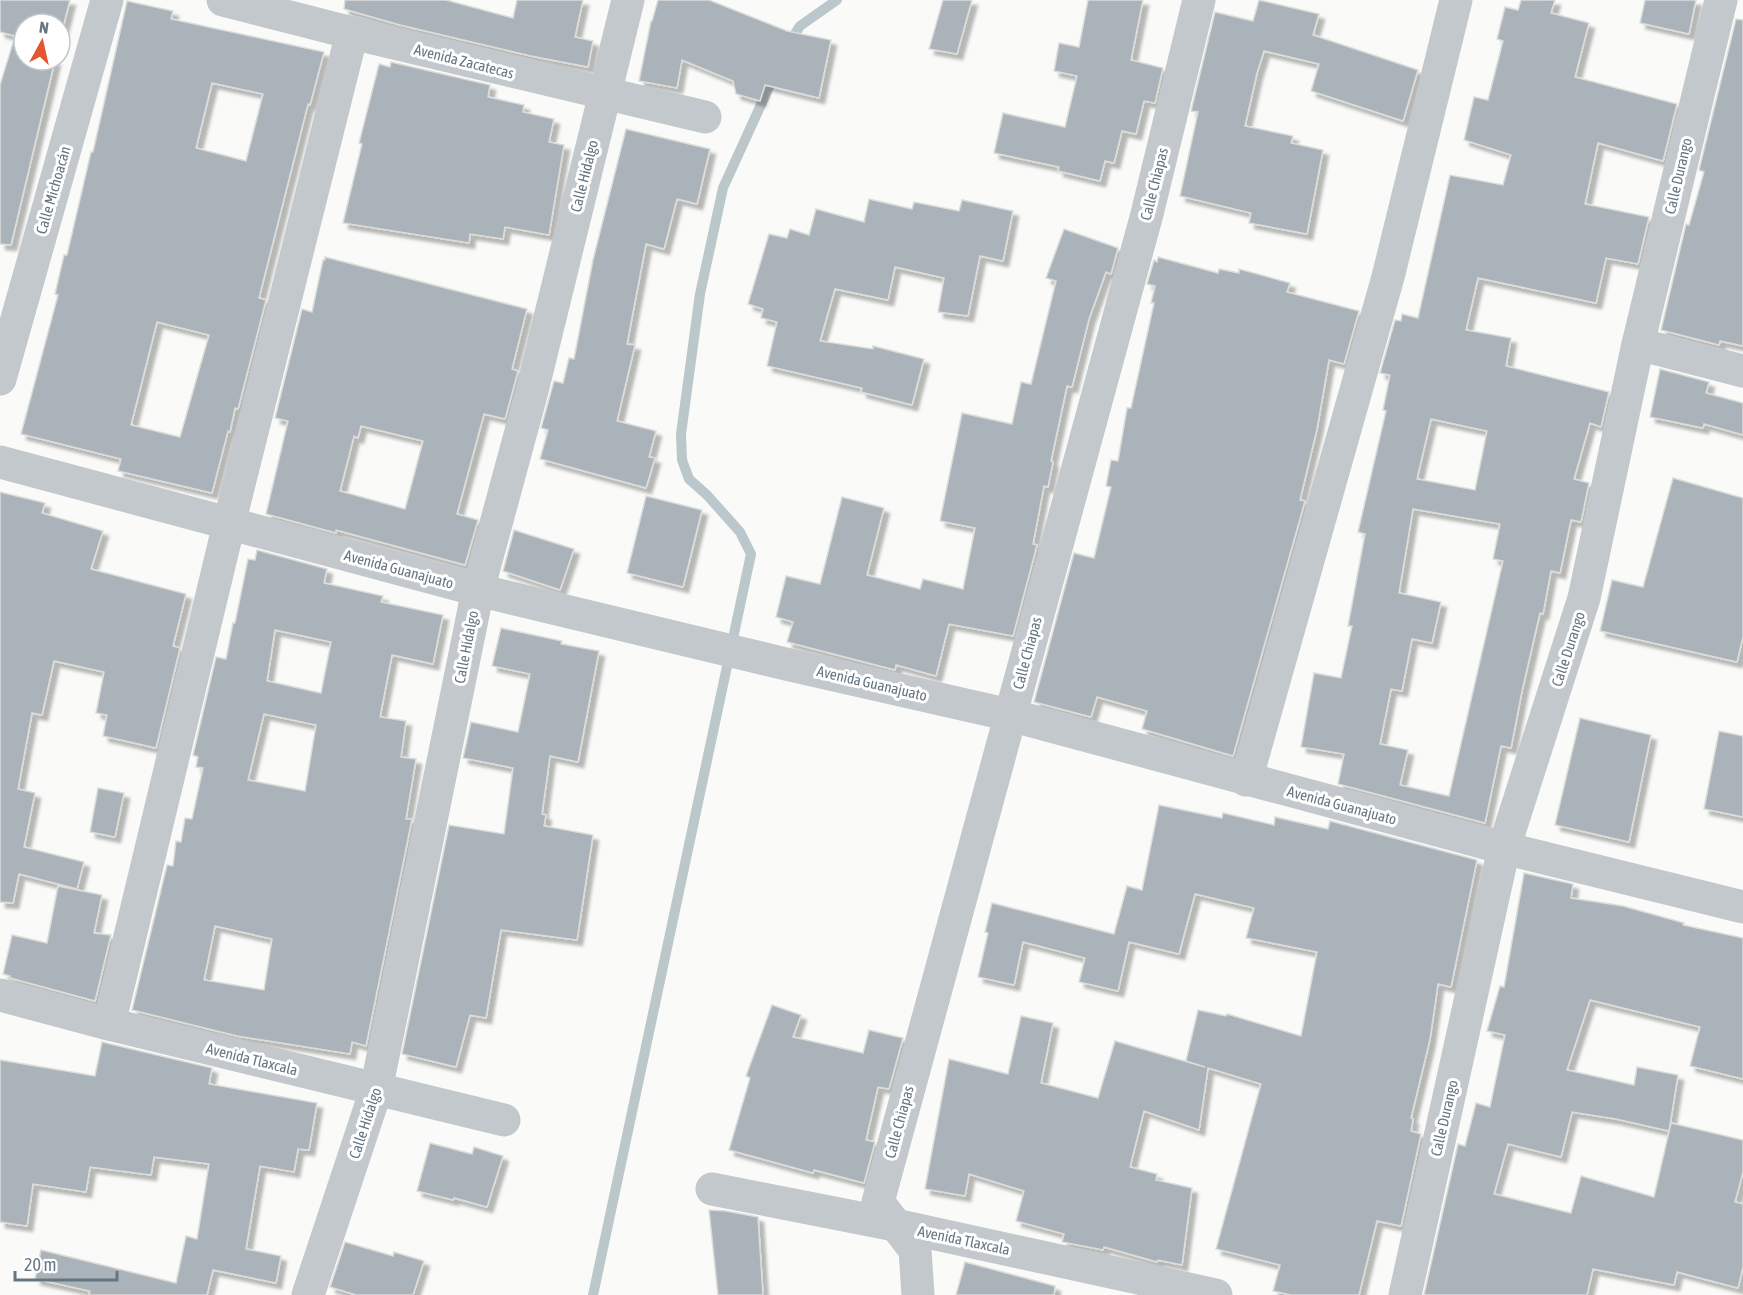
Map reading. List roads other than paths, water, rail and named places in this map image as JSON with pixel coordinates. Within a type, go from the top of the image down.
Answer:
[{"type":"street","name":"Calle Michoacán","points":[[0,379],[106,0]]},
{"type":"street","name":"Avenida Zacatecas","points":[[223,0],[604,95],[705,117]]},
{"type":"street","name":"Calle Hidalgo","points":[[308,1295],[376,1090],[478,590],[532,391],[628,0]]},
{"type":"street","name":"Calle Chiapas","points":[[918,1295],[915,1250],[878,1202],[1147,214],[1199,0]]},
{"type":"street","points":[[1246,780],[1388,277],[1456,0]]},
{"type":"street","name":"Calle Durango","points":[[1405,1295],[1504,848],[1584,598],[1638,344],[1721,0]]},
{"type":"street","points":[[109,1024],[229,524],[352,33]]},
{"type":"street","points":[[1638,344],[1743,371]]},
{"type":"street","name":"Avenida Guanajuato","points":[[0,462],[478,590],[1010,715],[1504,848],[1743,907]]},
{"type":"street","name":"Avenida Tlaxcala","points":[[0,995],[109,1024],[504,1120]]},
{"type":"street","name":"Avenida Tlaxcala","points":[[712,1189],[895,1225],[1216,1295]]},
{"type":"waterway","points":[[789,43],[800,26],[837,0]]},
{"type":"waterway","points":[[593,1295],[751,554],[740,532],[707,495],[689,479],[682,460],[681,434],[700,294],[723,188],[775,74]]}]
